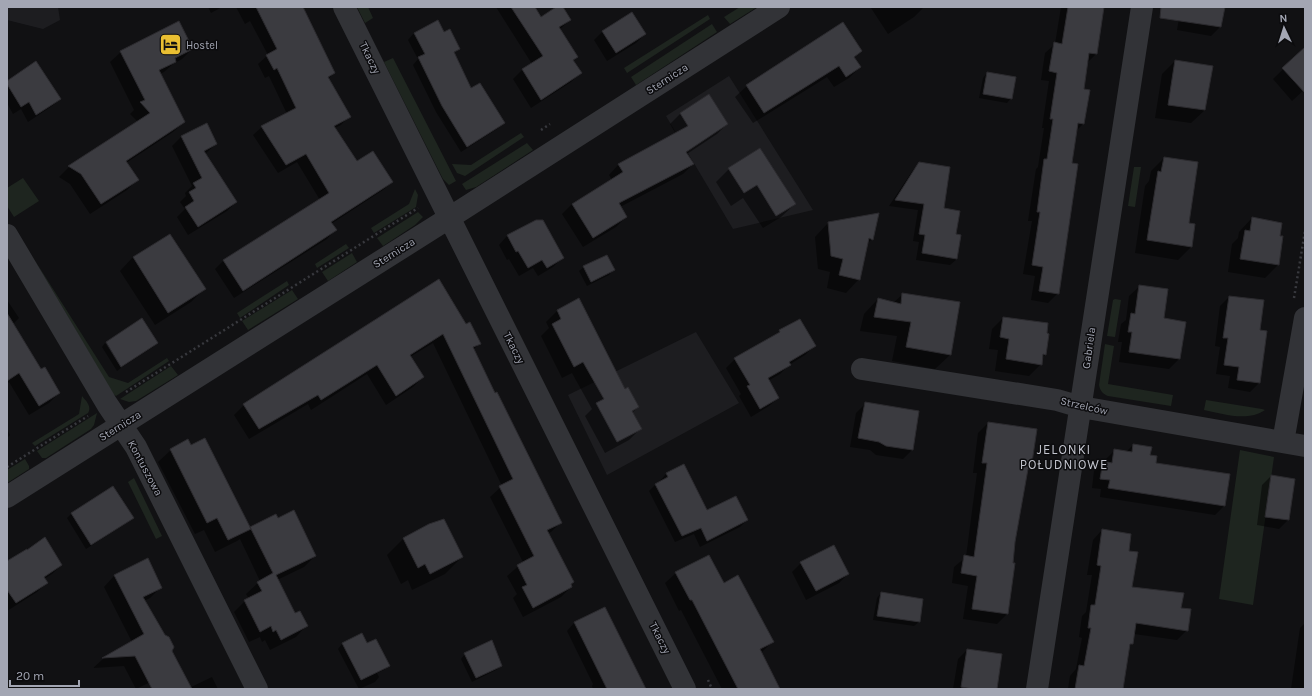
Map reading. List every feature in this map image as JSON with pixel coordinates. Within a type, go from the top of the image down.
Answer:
[{"type":"street","name":"Tkaczy","points":[[344,7],[685,689]]},
{"type":"street","name":"Sternicza","points":[[7,497],[450,218],[779,7]]},
{"type":"street","name":"Gabriela","points":[[1037,689],[1142,7]]},
{"type":"street","name":"Kontuszowa","points":[[7,235],[107,404],[136,447],[257,689]]},
{"type":"street","points":[[1283,442],[1305,318]]},
{"type":"street","name":"Strzelców","points":[[862,370],[1057,400],[1081,407],[1305,446]]},
{"type":"path","points":[[537,132],[556,120]]},
{"type":"path","points":[[7,467],[438,196]]},
{"type":"path","points":[[1294,299],[1305,231]]},
{"type":"shaded area","points":[[7,7],[58,7],[60,20],[43,29],[7,20]]},
{"type":"shaded area","points":[[357,7],[368,7],[373,18],[365,23]]},
{"type":"shaded area","points":[[740,7],[757,7],[730,24],[724,17]]},
{"type":"shaded area","points":[[708,15],[710,19],[627,73],[624,68]]},
{"type":"shaded area","points":[[712,24],[717,32],[636,85],[631,77]]},
{"type":"shaded area","points":[[393,58],[456,181],[449,185],[443,179],[384,62]]},
{"type":"shaded area","points":[[729,76],[813,210],[733,229],[666,116]]},
{"type":"shaded area","points":[[521,133],[524,137],[465,176],[457,173],[452,164],[471,165]]},
{"type":"shaded area","points":[[527,143],[533,150],[476,187],[466,190],[462,184]]},
{"type":"shaded area","points":[[1134,167],[1141,167],[1135,207],[1128,206]]},
{"type":"shaded area","points":[[23,178],[39,201],[14,217],[7,206],[7,188]]},
{"type":"shaded area","points":[[415,189],[418,195],[416,207],[374,233],[371,228],[409,204]]},
{"type":"shaded area","points":[[418,212],[423,217],[415,225],[383,246],[377,238]]},
{"type":"shaded area","points":[[346,244],[349,248],[317,268],[315,264]]},
{"type":"shaded area","points":[[352,253],[357,262],[328,281],[322,272]]},
{"type":"shaded area","points":[[34,259],[109,377],[128,383],[167,358],[169,361],[116,396],[113,394]]},
{"type":"shaded area","points":[[287,281],[289,285],[240,318],[237,313]]},
{"type":"shaded area","points":[[292,290],[298,299],[248,330],[242,321]]},
{"type":"shaded area","points":[[1113,300],[1121,300],[1115,337],[1107,336]]},
{"type":"shaded area","points":[[696,332],[739,403],[607,475],[568,395]]},
{"type":"shaded area","points":[[1105,344],[1114,346],[1108,384],[1173,395],[1171,406],[1108,396],[1103,393],[1099,385]]},
{"type":"shaded area","points":[[171,366],[178,375],[136,401],[129,402],[120,399]]},
{"type":"shaded area","points":[[82,396],[89,406],[88,413],[35,446],[32,443],[79,414]]},
{"type":"shaded area","points":[[1206,400],[1265,410],[1251,416],[1227,415],[1204,410]]},
{"type":"shaded area","points":[[97,413],[94,425],[91,429],[46,458],[42,458],[37,451]]},
{"type":"shaded area","points":[[1240,450],[1274,457],[1253,605],[1219,599]]},
{"type":"shaded area","points":[[25,459],[29,469],[7,483],[7,470]]},
{"type":"shaded area","points":[[134,478],[162,536],[156,539],[128,482]]},
{"type":"building","points":[[256,7],[303,7],[335,73],[328,77],[351,117],[334,126],[357,161],[373,151],[393,182],[331,222],[337,230],[243,291],[223,260],[329,193],[306,154],[286,165],[261,126],[296,108],[277,68],[274,70],[266,55],[277,49]]},
{"type":"building","points":[[511,7],[535,7],[541,17],[556,7],[563,7],[571,20],[559,27],[578,57],[573,60],[582,73],[541,100],[522,69],[543,56]]},
{"type":"building","points":[[1068,7],[1104,7],[1097,54],[1089,53],[1084,89],[1090,90],[1084,124],[1078,123],[1072,163],[1078,164],[1059,294],[1039,291],[1043,267],[1032,265],[1040,212],[1037,212],[1044,159],[1047,159],[1053,119],[1050,119],[1057,73],[1049,71],[1054,42],[1062,44]]},
{"type":"building","points":[[1161,7],[1225,7],[1221,27],[1160,18]]},
{"type":"building","points":[[632,12],[646,34],[616,53],[602,31]]},
{"type":"building","points":[[438,20],[444,32],[450,29],[460,49],[454,52],[471,88],[480,83],[505,123],[467,147],[442,106],[418,57],[425,54],[414,33]]},
{"type":"building","points":[[179,21],[193,49],[175,58],[176,62],[159,70],[185,122],[126,161],[139,180],[101,204],[81,174],[68,166],[150,113],[140,102],[145,100],[120,51]]},
{"type":"building","points":[[843,22],[862,51],[854,57],[861,67],[846,77],[839,66],[764,113],[746,85]]},
{"type":"building","points":[[1305,47],[1305,93],[1282,68]]},
{"type":"building","points":[[1175,60],[1213,66],[1205,110],[1168,105]]},
{"type":"building","points":[[36,61],[61,99],[36,115],[29,102],[21,107],[7,84],[7,81]]},
{"type":"building","points":[[987,72],[1016,77],[1012,99],[983,94]]},
{"type":"building","points":[[709,94],[728,124],[686,152],[694,164],[619,203],[627,217],[593,238],[572,204],[623,172],[618,164],[688,126],[680,113]]},
{"type":"building","points":[[207,123],[217,144],[204,151],[237,202],[198,227],[185,207],[194,201],[189,192],[196,188],[193,183],[202,178],[181,136]]},
{"type":"building","points":[[760,148],[796,204],[776,216],[757,185],[744,193],[728,168]]},
{"type":"building","points":[[1164,157],[1198,162],[1189,223],[1195,224],[1192,247],[1147,240],[1158,171],[1161,172]]},
{"type":"building","points":[[919,162],[950,167],[944,208],[960,211],[956,234],[961,235],[957,259],[922,253],[925,235],[919,234],[924,204],[895,200]]},
{"type":"building","points":[[879,213],[873,240],[869,238],[860,280],[839,275],[843,259],[831,256],[828,222]]},
{"type":"building","points":[[1252,217],[1282,223],[1280,236],[1283,236],[1279,265],[1240,259],[1245,230],[1250,231]]},
{"type":"building","points":[[536,220],[543,220],[564,258],[547,268],[542,260],[528,268],[518,251],[516,252],[507,235]]},
{"type":"building","points":[[170,234],[206,289],[168,313],[133,257]]},
{"type":"building","points":[[607,255],[615,270],[591,282],[583,266]]},
{"type":"building","points":[[439,279],[466,324],[470,322],[481,344],[473,347],[562,523],[547,530],[574,582],[571,584],[572,587],[533,608],[522,587],[527,585],[517,565],[534,556],[499,486],[513,479],[443,334],[410,355],[424,377],[396,396],[377,365],[321,400],[318,395],[259,429],[243,404]]},
{"type":"building","points":[[1139,285],[1168,289],[1164,318],[1186,322],[1180,359],[1129,352],[1132,332],[1128,332],[1131,313],[1135,314]]},
{"type":"building","points":[[902,293],[960,302],[951,355],[906,347],[911,322],[874,317],[878,298],[901,304]]},
{"type":"building","points":[[1229,296],[1264,300],[1260,330],[1267,331],[1260,383],[1237,380],[1239,367],[1224,365],[1228,338],[1223,338]]},
{"type":"building","points":[[579,298],[625,389],[628,387],[639,407],[632,411],[642,429],[617,442],[596,403],[604,399],[583,362],[574,367],[552,324],[561,319],[557,310]]},
{"type":"building","points":[[7,313],[41,369],[45,367],[60,393],[39,406],[19,373],[7,381]]},
{"type":"building","points":[[1003,317],[1048,323],[1047,333],[1049,334],[1046,355],[1043,354],[1042,365],[1006,359],[1009,339],[1000,337]]},
{"type":"building","points":[[142,318],[158,343],[121,367],[106,342]]},
{"type":"building","points":[[800,319],[816,346],[789,362],[791,365],[768,378],[779,398],[760,409],[747,386],[750,385],[734,358],[780,332],[779,330]]},
{"type":"building","points":[[865,402],[919,411],[913,450],[886,446],[879,442],[858,438]]},
{"type":"building","points":[[988,422],[1037,429],[1031,469],[1028,469],[1015,542],[1013,563],[1015,563],[1008,614],[972,609],[977,576],[961,573],[964,555],[974,557],[987,463],[982,463]]},
{"type":"building","points":[[205,438],[251,529],[228,540],[217,518],[207,523],[170,449],[188,439],[191,445]]},
{"type":"building","points":[[1133,444],[1152,447],[1150,455],[1157,456],[1156,463],[1230,474],[1225,506],[1108,488],[1110,480],[1100,479],[1103,461],[1112,463],[1114,449],[1132,452]]},
{"type":"building","points":[[684,464],[707,510],[736,496],[748,520],[707,541],[701,528],[682,536],[655,484],[668,477],[666,473]]},
{"type":"building","points":[[1271,475],[1295,479],[1289,520],[1265,517]]},
{"type":"building","points":[[113,486],[134,518],[91,545],[71,513]]},
{"type":"building","points":[[294,510],[316,556],[276,575],[295,613],[300,611],[308,626],[281,640],[276,630],[273,632],[271,626],[260,632],[244,600],[262,591],[257,582],[273,573],[250,527],[276,514],[278,518]]},
{"type":"building","points":[[444,519],[463,557],[430,574],[425,564],[418,568],[403,538],[429,524]]},
{"type":"building","points":[[1102,529],[1131,534],[1129,551],[1138,552],[1132,587],[1184,593],[1181,608],[1191,609],[1188,631],[1136,623],[1133,644],[1130,644],[1123,689],[1075,689],[1079,665],[1084,666],[1091,628],[1088,628],[1091,605],[1095,605],[1101,566],[1097,565]]},
{"type":"building","points":[[45,537],[62,565],[44,577],[48,583],[16,603],[7,590],[7,561],[27,550]]},
{"type":"building","points":[[834,545],[849,574],[816,591],[800,562]]},
{"type":"building","points":[[709,555],[724,583],[738,575],[774,642],[760,649],[780,689],[738,689],[692,600],[690,600],[675,572]]},
{"type":"building","points":[[148,558],[162,588],[143,597],[165,635],[169,637],[174,647],[172,651],[192,689],[152,689],[135,656],[102,658],[144,634],[114,575]]},
{"type":"building","points":[[881,592],[923,599],[920,622],[877,616]]},
{"type":"building","points":[[605,607],[646,689],[607,689],[574,622]]},
{"type":"building","points":[[362,633],[367,643],[376,639],[390,666],[361,680],[342,643]]},
{"type":"building","points":[[492,640],[502,666],[476,678],[464,653]]},
{"type":"building","points":[[967,649],[1002,654],[997,689],[973,689],[961,687]]},
{"type":"place","name":"Hostel","points":[[170,45]]},
{"type":"district","name":"JELONKI POŁUDNIOWE","points":[[1064,456]]}]
